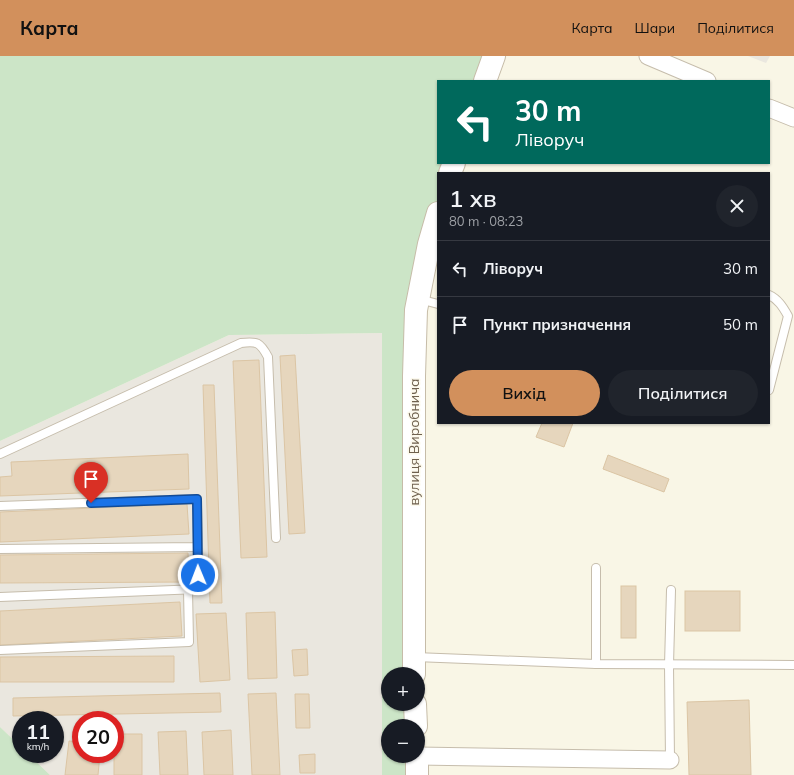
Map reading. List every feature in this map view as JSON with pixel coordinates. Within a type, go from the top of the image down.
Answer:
[{"type":"street","points":[[485,80],[494,56]]},
{"type":"street","points":[[648,56],[705,80]]},
{"type":"street","points":[[770,108],[794,118]]},
{"type":"street","name":"вулиця Виробнича","points":[[414,666],[414,376],[416,310],[428,302],[429,244],[437,216]]},
{"type":"street","points":[[425,756],[670,760]]},
{"type":"street","points":[[417,763],[417,775]]},
{"type":"lane","points":[[770,295],[774,297],[783,306],[788,316],[770,386]]},
{"type":"lane","points":[[0,454],[241,343],[251,342],[258,344],[263,346],[268,357],[276,538]]},
{"type":"lane","points":[[0,506],[197,499],[199,589],[0,597]]},
{"type":"lane","points":[[0,549],[198,546]]},
{"type":"lane","points":[[596,568],[596,664]]},
{"type":"lane","points":[[0,650],[189,642],[188,589]]},
{"type":"lane","points":[[670,760],[669,665],[671,590]]},
{"type":"lane","points":[[414,666],[596,664],[794,665]]},
{"type":"shaded area","points":[[748,56],[770,56],[766,63]]},
{"type":"shaded area","points":[[382,333],[382,775],[50,775],[37,763],[64,763],[64,711],[12,711],[12,738],[0,727],[0,441],[229,335]]},
{"type":"green space","points":[[0,56],[494,56],[485,80],[437,80],[437,164],[454,164],[450,172],[437,172],[437,216],[429,244],[414,667],[382,667],[382,333],[229,335],[0,441]]},
{"type":"green space","points":[[382,711],[415,711],[416,719],[382,719]]},
{"type":"green space","points":[[0,727],[12,738],[12,763],[37,763],[50,775],[0,775]]},
{"type":"green space","points":[[382,763],[417,763],[417,775],[382,775]]},
{"type":"building","points":[[295,355],[305,533],[289,534],[280,356]]},
{"type":"building","points":[[259,360],[267,557],[241,558],[233,361]]},
{"type":"building","points":[[203,385],[214,385],[222,603],[210,603]]},
{"type":"building","points":[[542,424],[573,424],[564,447],[536,437]]},
{"type":"building","points":[[188,454],[189,489],[0,496],[0,477],[12,476],[11,462]]},
{"type":"building","points":[[608,455],[669,479],[664,492],[603,469]]},
{"type":"building","points":[[187,504],[189,534],[0,542],[0,512]]},
{"type":"building","points":[[188,553],[189,582],[0,583],[0,555]]},
{"type":"building","points":[[621,586],[636,586],[636,638],[621,638]]},
{"type":"building","points":[[685,591],[740,591],[740,631],[685,631]]},
{"type":"building","points":[[180,602],[182,636],[0,645],[0,611]]},
{"type":"building","points":[[275,612],[277,678],[248,679],[246,613]]},
{"type":"building","points":[[226,613],[230,680],[200,682],[196,614]]},
{"type":"building","points":[[307,649],[308,675],[294,676],[292,650]]},
{"type":"building","points":[[174,656],[174,682],[0,682],[0,657]]},
{"type":"building","points":[[220,693],[221,712],[124,714],[124,711],[72,711],[72,715],[64,715],[64,711],[13,711],[13,698]]},
{"type":"building","points":[[276,693],[280,775],[252,775],[248,694]]},
{"type":"building","points":[[295,694],[309,694],[310,728],[296,728]]},
{"type":"building","points":[[749,700],[751,775],[689,775],[687,702]]},
{"type":"building","points":[[231,730],[233,775],[204,775],[202,732]]},
{"type":"building","points":[[186,731],[188,775],[160,775],[158,732]]},
{"type":"building","points":[[124,734],[142,734],[142,775],[114,775],[114,763],[124,763]]},
{"type":"building","points":[[69,741],[72,741],[72,763],[99,763],[98,775],[65,775]]},
{"type":"building","points":[[315,754],[315,773],[300,773],[299,755]]},
{"type":"route","points":[[91,503],[197,499],[198,575]]}]
